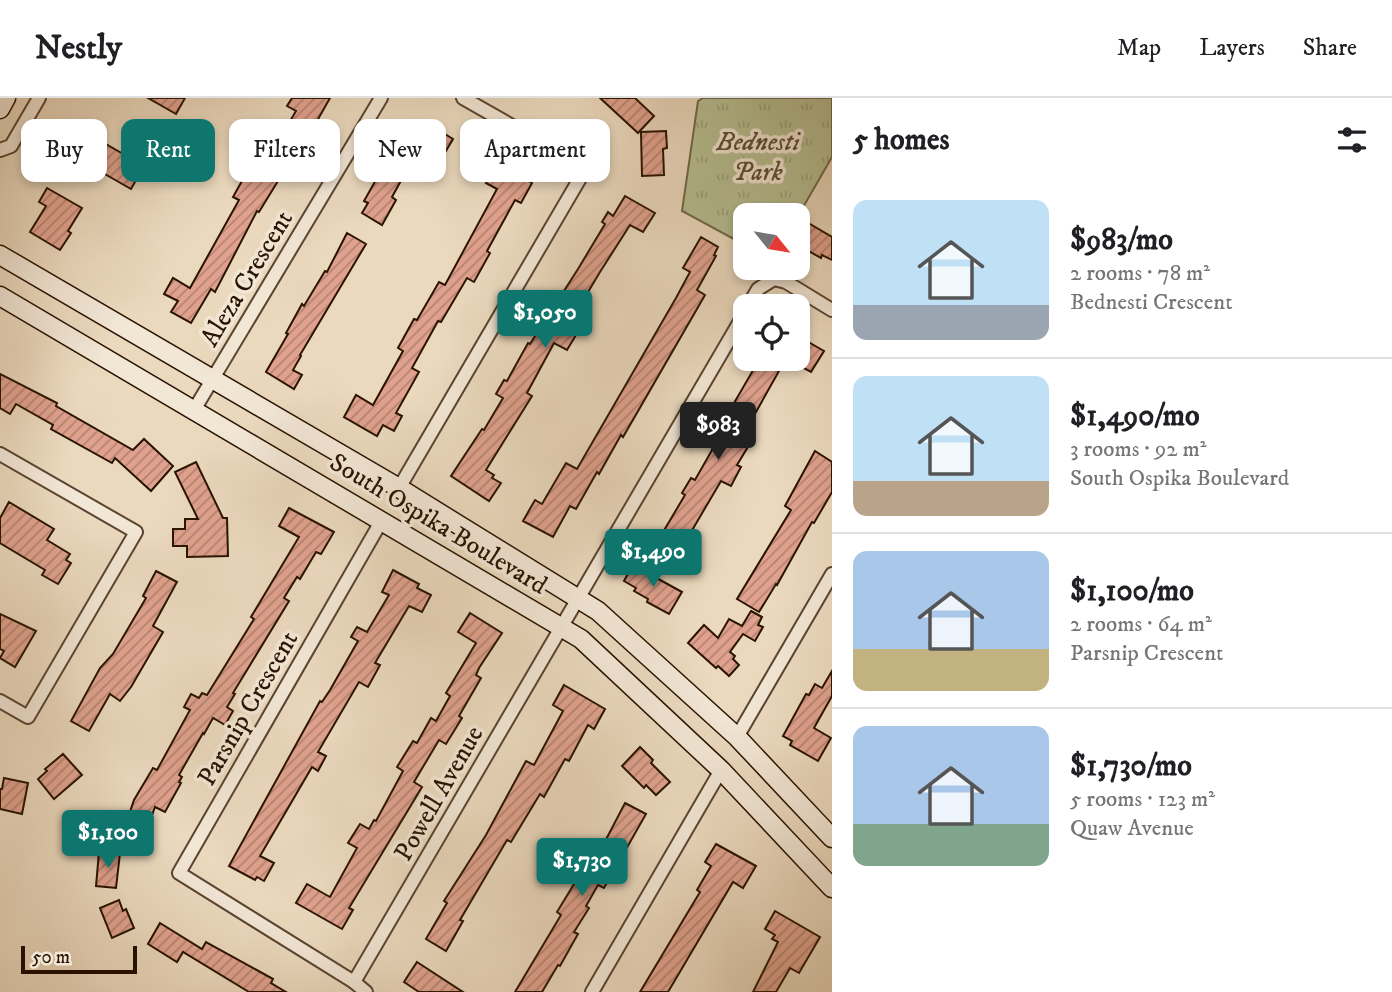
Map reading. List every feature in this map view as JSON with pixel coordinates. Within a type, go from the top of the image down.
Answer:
[{"type":"main road","points":[[0,109],[6,98]]},
{"type":"main road","name":"South Ospika Boulevard","points":[[0,255],[399,488],[598,611],[737,737],[832,838]]},
{"type":"main road","name":"South Ospika Boulevard","points":[[0,296],[581,639],[721,769],[832,888]]},
{"type":"street","points":[[0,150],[11,146],[39,98]]},
{"type":"street","name":"Aleza Crescent","points":[[194,410],[381,98]]},
{"type":"street","points":[[399,488],[586,168],[463,98]]},
{"type":"street","name":"Powell Avenue","points":[[755,294],[758,289],[774,279],[786,282],[806,294]]},
{"type":"street","name":"Powell Avenue","points":[[810,297],[832,310]]},
{"type":"street","name":"Powell Avenue","points":[[354,982],[733,332]]},
{"type":"street","points":[[0,454],[136,532],[28,717],[0,701]]},
{"type":"street","name":"Parsnip Crescent","points":[[366,992],[179,873],[383,520]]},
{"type":"street","points":[[737,737],[832,574]]},
{"type":"street","points":[[592,992],[721,769]]},
{"type":"green space","name":"Bednesti Park","points":[[703,98],[832,98],[832,157],[805,203],[733,203],[733,239],[682,211],[698,101]]},
{"type":"building","points":[[148,98],[185,98],[176,114]]},
{"type":"building","points":[[292,98],[330,98],[318,119],[291,119],[296,111],[287,106]]},
{"type":"building","points":[[600,98],[635,98],[654,116],[638,133]]},
{"type":"building","points":[[666,131],[667,148],[663,149],[664,175],[642,176],[641,132]]},
{"type":"building","points":[[446,135],[453,139],[446,151]]},
{"type":"building","points":[[107,145],[121,153],[121,182],[135,182],[131,189],[107,175]]},
{"type":"building","points":[[241,182],[277,182],[259,212],[257,211],[215,292],[211,289],[191,323],[171,312],[178,301],[164,294],[173,278],[190,288],[239,200],[233,197]]},
{"type":"building","points":[[375,182],[400,182],[392,197],[396,200],[382,225],[362,213],[368,203],[364,201]]},
{"type":"building","points":[[486,183],[532,183],[521,203],[515,200],[487,251],[490,253],[474,282],[467,278],[441,322],[438,321],[412,368],[419,372],[396,413],[402,416],[394,431],[383,425],[377,436],[344,417],[356,395],[373,405],[403,351],[398,348],[414,319],[417,320],[439,282],[445,285],[497,189]]},
{"type":"building","points":[[47,188],[82,208],[60,250],[30,232],[46,206],[39,202]]},
{"type":"building","points":[[625,196],[655,213],[643,232],[630,225],[569,324],[579,330],[567,350],[554,343],[527,393],[532,396],[486,470],[494,475],[492,478],[501,483],[489,501],[451,476],[482,429],[484,430],[503,398],[496,394],[578,269],[605,224],[602,222],[608,212],[613,216]]},
{"type":"building","points":[[810,224],[832,237],[832,260],[822,255],[821,258],[810,252]]},
{"type":"building","points":[[347,233],[366,244],[300,355],[293,370],[302,375],[294,389],[266,372],[302,304],[304,306],[325,271],[327,272]]},
{"type":"building","points":[[701,237],[718,247],[714,255],[716,256],[697,290],[705,295],[623,437],[621,435],[576,509],[570,506],[553,537],[523,521],[535,500],[542,504],[566,463],[577,469],[690,272],[683,268]]},
{"type":"building","points":[[810,343],[824,351],[809,371]]},
{"type":"building","points":[[753,371],[779,371],[743,435],[752,440],[737,465],[741,467],[731,486],[721,481],[674,561],[653,549],[685,495],[682,493],[691,478],[695,480],[720,436],[716,434]]},
{"type":"building","points":[[0,374],[57,403],[56,406],[133,450],[144,439],[173,466],[151,491],[115,458],[112,463],[51,429],[53,425],[16,404],[10,414],[0,408]]},
{"type":"building","points":[[815,451],[832,462],[832,492],[759,612],[737,599],[791,510],[785,506]]},
{"type":"building","points":[[196,462],[223,518],[227,518],[228,556],[187,557],[187,546],[173,546],[173,529],[185,529],[185,519],[198,519],[175,472]]},
{"type":"building","points":[[9,502],[54,529],[47,540],[70,554],[66,560],[71,563],[58,584],[42,575],[45,570],[0,543],[0,518]]},
{"type":"building","points":[[289,508],[334,532],[321,554],[316,552],[300,579],[297,577],[284,598],[289,601],[233,693],[235,694],[227,707],[233,711],[225,725],[213,718],[179,775],[182,777],[179,782],[181,783],[165,812],[155,807],[140,848],[120,841],[134,800],[153,768],[157,770],[190,710],[184,707],[191,694],[199,698],[202,693],[207,695],[254,619],[251,617],[299,537],[279,526]]},
{"type":"building","points":[[633,565],[682,592],[669,614],[647,602],[648,599],[634,591],[636,588],[624,581]]},
{"type":"building","points":[[393,570],[419,584],[417,588],[431,595],[422,612],[409,606],[375,663],[380,665],[368,687],[359,682],[318,752],[326,756],[318,771],[312,767],[260,856],[274,863],[264,881],[257,877],[255,880],[229,866],[320,701],[322,702],[330,690],[358,641],[351,637],[357,627],[367,632],[389,595],[382,592]]},
{"type":"building","points":[[156,571],[177,582],[153,626],[163,632],[131,687],[120,701],[110,694],[89,731],[71,721],[100,668],[113,654],[146,598],[143,596]]},
{"type":"building","points":[[751,611],[762,617],[758,625],[763,627],[755,641],[743,634],[730,652],[739,665],[729,676],[688,643],[704,625],[718,638],[729,619],[742,626]]},
{"type":"building","points":[[470,613],[502,633],[479,668],[476,675],[481,678],[459,716],[462,718],[446,744],[439,740],[414,782],[422,787],[349,908],[353,910],[342,929],[296,903],[307,884],[330,897],[357,848],[348,843],[360,824],[369,829],[374,820],[376,821],[403,771],[397,767],[413,741],[417,743],[431,718],[436,721],[450,696],[446,693],[476,643],[458,632]]},
{"type":"building","points":[[0,614],[36,631],[15,667],[0,658],[4,651],[0,649]]},
{"type":"building","points":[[832,671],[832,696],[814,728],[831,738],[818,761],[790,745],[792,741],[783,736],[806,694],[809,695],[815,684],[822,688]]},
{"type":"building","points":[[564,685],[605,709],[594,729],[588,725],[569,761],[565,759],[544,797],[540,794],[511,842],[507,840],[460,920],[463,921],[446,951],[426,939],[447,903],[444,901],[486,835],[526,761],[534,765],[563,711],[553,705]]},
{"type":"building","points":[[640,747],[670,782],[656,795],[646,785],[644,788],[622,766]]},
{"type":"building","points":[[63,754],[82,775],[54,799],[38,779],[47,771],[45,769]]},
{"type":"building","points":[[4,778],[28,783],[22,814],[0,809],[0,789]]},
{"type":"building","points":[[625,803],[646,814],[604,888],[598,885],[586,906],[589,908],[574,932],[578,934],[560,966],[558,965],[542,992],[515,992],[561,915],[557,912],[585,866],[576,861],[587,841],[601,849]]},
{"type":"building","points":[[716,844],[756,866],[743,888],[733,882],[668,992],[640,992],[700,892],[697,890],[711,866],[705,862]]},
{"type":"building","points":[[99,852],[120,853],[116,888],[96,886]]},
{"type":"building","points":[[119,900],[134,928],[112,938],[100,908]]},
{"type":"building","points":[[775,911],[820,937],[799,973],[790,968],[776,992],[753,992],[778,942],[772,939],[775,935],[765,929]]},
{"type":"building","points":[[160,923],[202,949],[206,942],[273,979],[271,983],[286,992],[249,992],[183,952],[177,962],[148,944]]},
{"type":"building","points":[[417,962],[463,992],[419,992],[404,982]]}]
